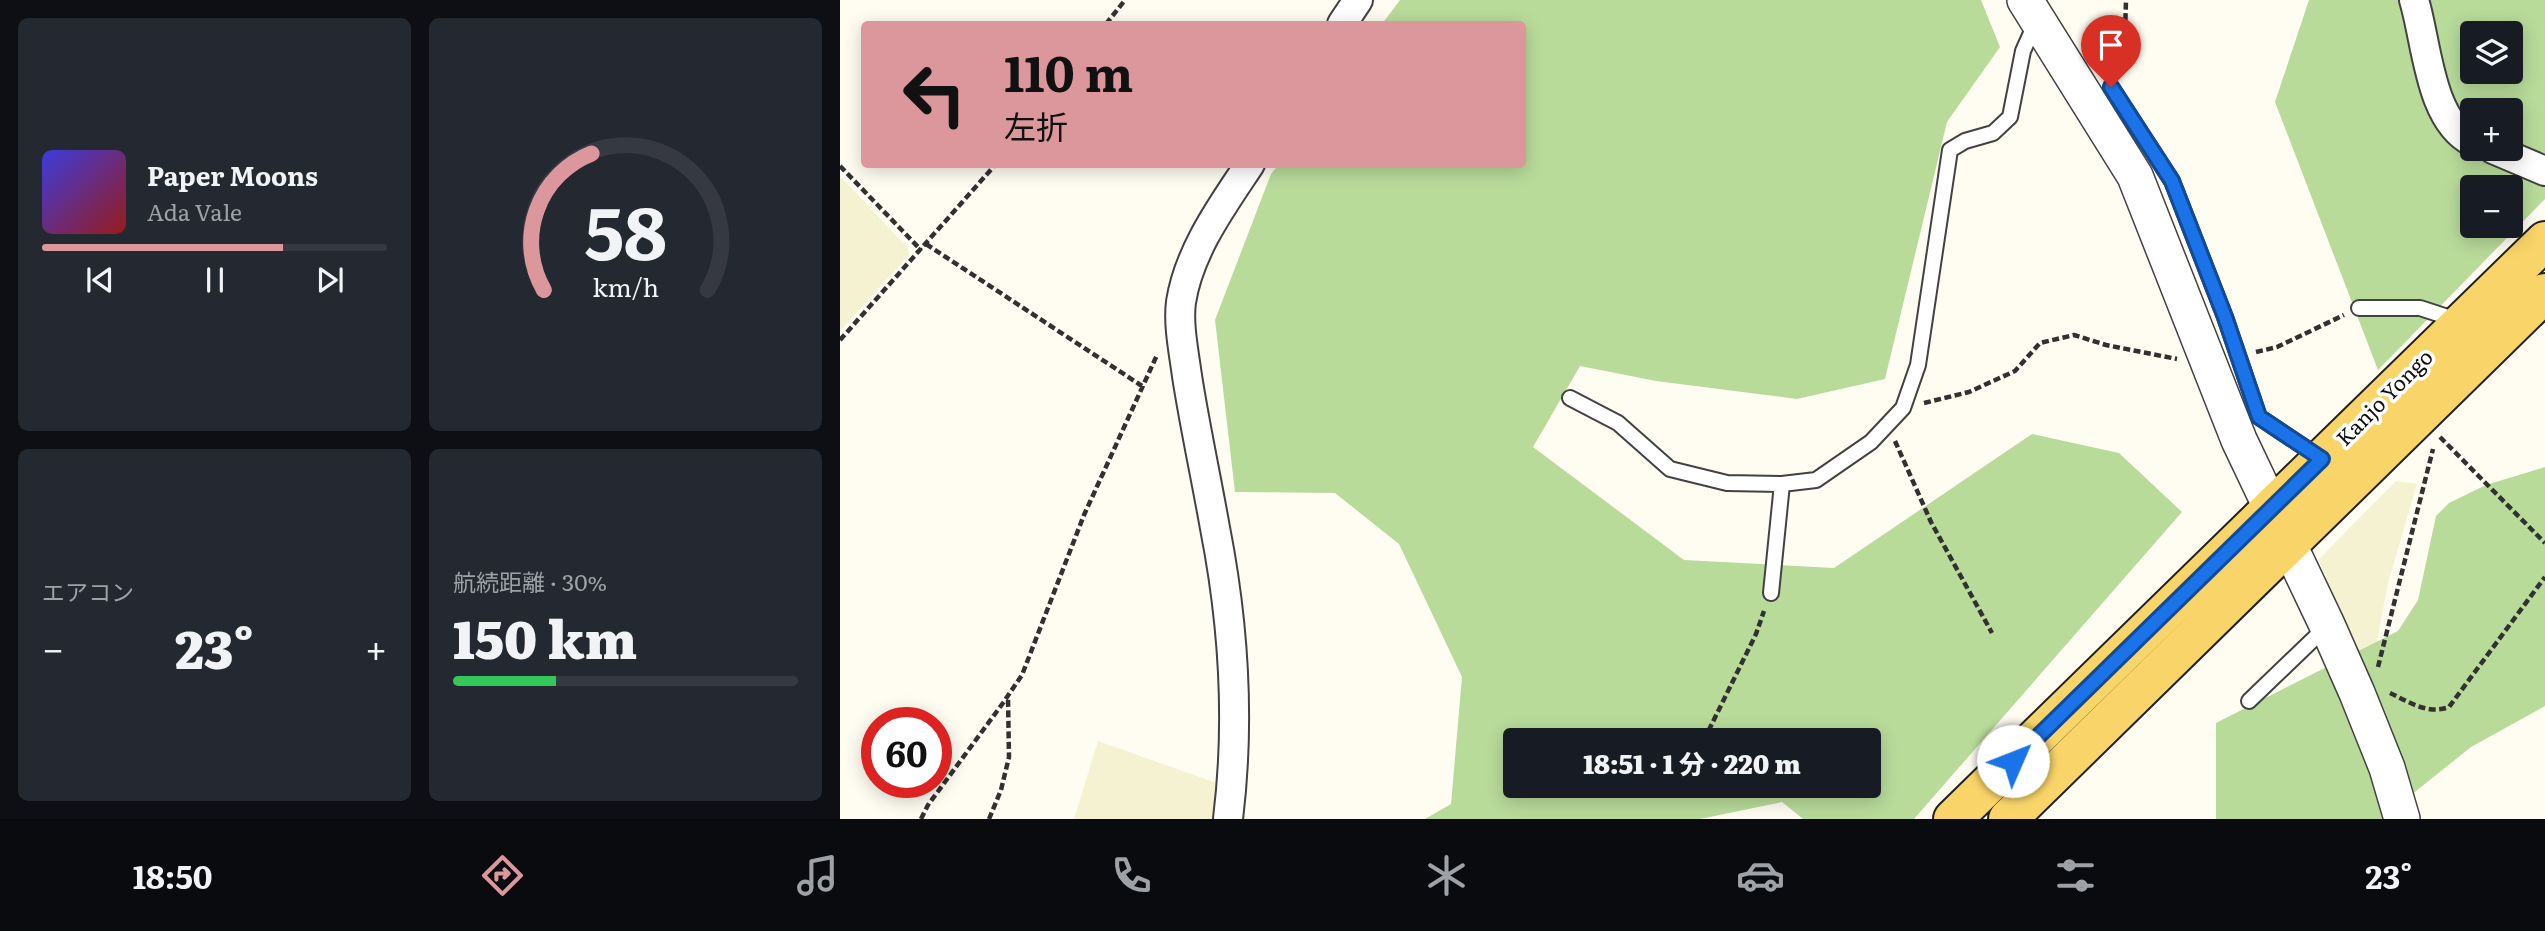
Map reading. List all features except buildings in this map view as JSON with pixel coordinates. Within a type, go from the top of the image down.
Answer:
[{"type":"main road","name":"Kanjo Yongo","points":[[1953,819],[2545,240]]},
{"type":"main road","name":"Kanjo Yongo","points":[[2008,819],[2545,293]]},
{"type":"street","points":[[1344,21],[1358,0]]},
{"type":"street","points":[[2414,0],[2422,26],[2429,70],[2444,115],[2460,130]]},
{"type":"street","points":[[2031,10],[2135,176],[2223,359],[2239,440],[2327,625],[2365,690],[2402,819]]},
{"type":"street","points":[[2521,161],[2545,171]]},
{"type":"street","points":[[1228,819],[1234,772],[1233,646],[1216,528],[1192,407],[1184,352],[1181,303],[1190,270],[1212,222],[1247,168]]},
{"type":"lane","points":[[1570,398],[1618,423],[1670,469],[1727,483],[1782,484],[1816,480],[1871,442],[1903,408],[1918,365],[1950,150],[1965,141],[1993,133],[2010,117],[2031,10]]},
{"type":"lane","points":[[2111,87],[2172,181],[2225,317],[2223,359],[2259,417],[2322,459]]},
{"type":"lane","points":[[2359,308],[2420,308],[2462,322]]},
{"type":"lane","points":[[1771,593],[1782,484]]},
{"type":"lane","points":[[2249,701],[2327,625]]},
{"type":"path","points":[[1108,21],[1125,0]]},
{"type":"path","points":[[2111,87],[2124,69],[2126,0]]},
{"type":"path","points":[[840,166],[921,250]]},
{"type":"path","points":[[840,340],[992,168]]},
{"type":"path","points":[[926,244],[1142,386]]},
{"type":"path","points":[[1903,408],[1969,391],[2015,371],[2040,343],[2074,335],[2166,359],[2223,359],[2277,347],[2359,308]]},
{"type":"path","points":[[921,819],[928,805],[1022,674],[1084,515],[1158,350]]},
{"type":"path","points":[[1888,424],[1931,522],[1992,633]]},
{"type":"path","points":[[2545,543],[2437,434],[2365,690],[2429,710],[2438,711],[2449,707],[2545,578]]},
{"type":"path","points":[[1710,728],[1756,634],[1771,593]]},
{"type":"path","points":[[989,819],[1001,790],[1009,757],[1008,696]]},
{"type":"shaded area","points":[[840,176],[908,248],[909,255],[840,331]]},
{"type":"shaded area","points":[[2396,481],[2417,484],[2388,583],[2371,674],[2365,667],[2323,579],[2326,576],[2318,560]]},
{"type":"shaded area","points":[[1098,741],[1222,785],[1220,819],[1074,819]]},
{"type":"green space","points":[[1400,0],[1981,0],[2000,47],[1947,122],[1885,379],[1797,399],[1656,381],[1580,366],[1533,447],[1684,560],[1834,568],[2032,434],[2119,453],[2182,512],[1914,819],[1803,819],[1782,802],[1700,819],[1425,819],[1451,804],[1462,677],[1399,544],[1335,493],[1235,492],[1215,320],[1271,174],[1276,168],[1526,168],[1526,21],[1384,21]]},
{"type":"green space","points":[[2309,0],[2545,0],[2545,199],[2523,222],[2523,175],[2460,175],[2460,238],[2507,238],[2378,370],[2275,102]]},
{"type":"green space","points":[[2545,467],[2545,706],[2471,747],[2381,819],[2216,819],[2216,723],[2398,631],[2418,600],[2436,516],[2449,503],[2486,485]]},
{"type":"route","points":[[2013,761],[2322,459],[2259,417],[2225,317],[2172,181],[2111,87]]}]
